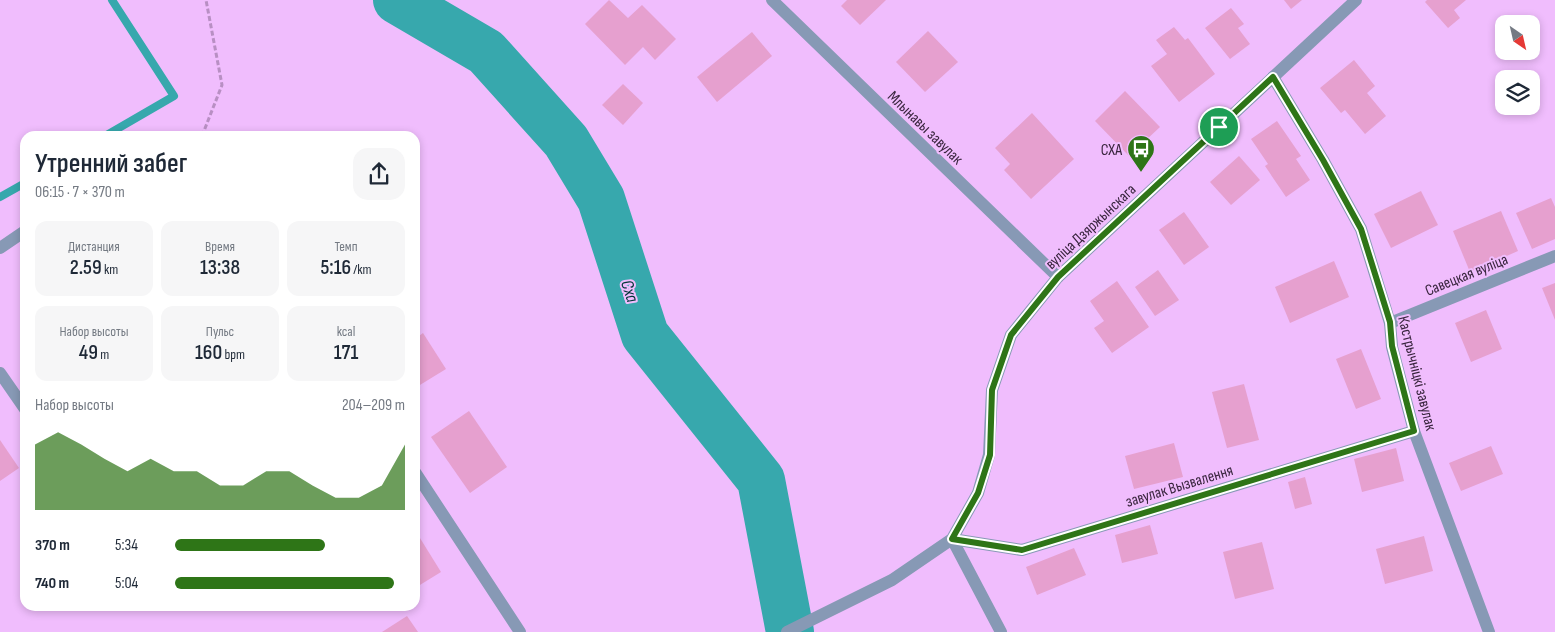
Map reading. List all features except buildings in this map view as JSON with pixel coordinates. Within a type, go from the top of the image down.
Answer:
[{"type":"street","name":"Млынавы завулак","points":[[772,0],[1058,277]]},
{"type":"street","name":"вуліца Дзяржынскага","points":[[952,539],[978,493],[990,455],[992,390],[1011,335],[1058,277],[1356,0]]},
{"type":"street","name":"Кастрычніцкі завулак","points":[[1273,77],[1323,160],[1361,229],[1390,322],[1392,346],[1414,431],[1489,632]]},
{"type":"street","points":[[0,248],[20,234]]},
{"type":"street","name":"Савецкая вуліца","points":[[1390,322],[1555,256]]},
{"type":"street","points":[[0,373],[20,402]]},
{"type":"street","name":"завулак Вызвалення","points":[[952,539],[1022,550],[1414,431]]},
{"type":"street","points":[[420,480],[520,632]]},
{"type":"street","points":[[787,632],[892,580],[952,539],[1002,632]]},
{"type":"path","points":[[204,131],[222,84],[206,0]]},
{"type":"waterway","points":[[112,0],[174,96],[114,131]]},
{"type":"waterway","name":"Сха","points":[[397,0],[486,52],[566,141],[601,199],[645,335],[761,480],[790,632]]},
{"type":"waterway","points":[[0,197],[20,186]]},
{"type":"place","name":"СХА","points":[[1141,173]]},
{"type":"route","points":[[1273,77],[1323,160],[1361,229],[1390,322],[1392,346],[1414,431],[1022,550],[952,539],[978,493],[990,455],[992,390],[1011,335],[1058,277],[1219,127],[1273,77]]}]
